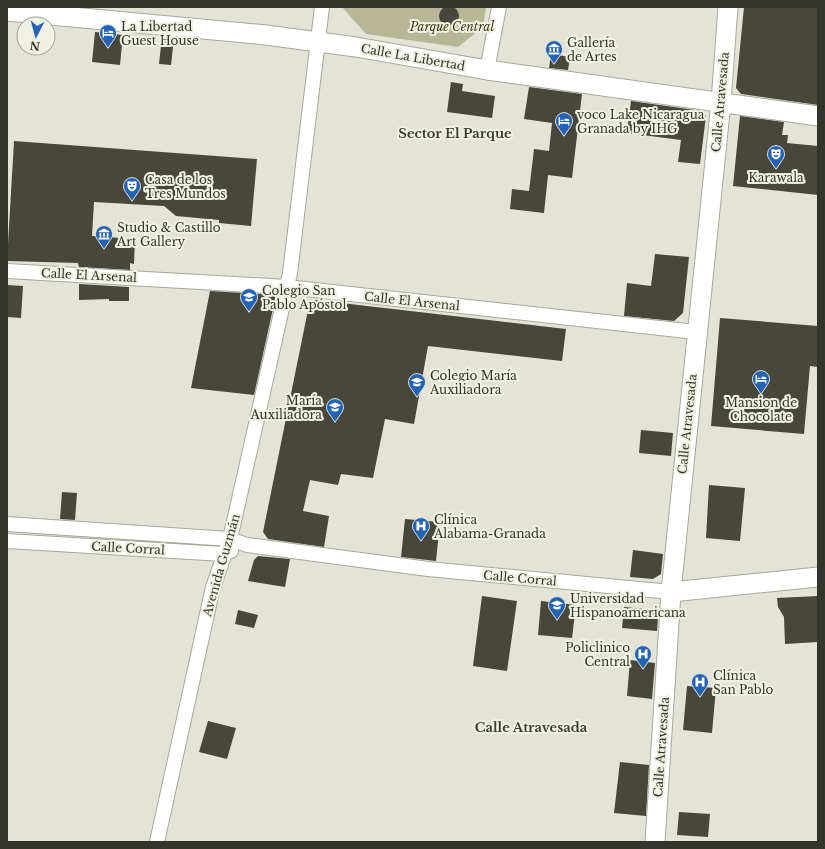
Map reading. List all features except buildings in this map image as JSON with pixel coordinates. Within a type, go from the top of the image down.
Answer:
[{"type":"street","name":"Avenida Guzmán","points":[[156,842],[213,587],[223,554],[230,539],[290,273],[322,7]]},
{"type":"street","points":[[487,70],[499,7]]},
{"type":"street","name":"Calle Atravesada","points":[[655,842],[671,592],[696,332],[721,102],[728,7]]},
{"type":"street","name":"Calle La Libertad","points":[[7,11],[266,35],[318,42],[487,70],[818,116]]},
{"type":"street","name":"Calle El Arsenal","points":[[7,270],[287,287],[696,332]]},
{"type":"street","name":"Calle Corral","points":[[7,524],[230,539],[247,545],[428,569],[671,592],[818,576]]},
{"type":"street","name":"Calle Corral","points":[[7,541],[223,554],[247,545]]},
{"type":"green space","name":"Parque Central","points":[[342,7],[486,7],[483,27],[458,47],[366,34]]},
{"type":"place","name":"La Libertad Guest House","points":[[108,48]]},
{"type":"place","name":"Gallería de Artes","points":[[554,64]]},
{"type":"place","name":"voco Lake Nicaragua Granada by IHG","points":[[564,136]]},
{"type":"place","name":"Karawala","points":[[776,169]]},
{"type":"place","name":"Casa de los Tres Mundos","points":[[132,201]]},
{"type":"place","name":"Studio & Castillo Art Gallery","points":[[104,249]]},
{"type":"place","name":"Colegio San Pablo Apóstol","points":[[249,312]]},
{"type":"place","name":"Mansion de Chocolate","points":[[761,394]]},
{"type":"place","name":"Colegio María Auxiliadora","points":[[417,397]]},
{"type":"place","name":"María Auxiliadora","points":[[335,422]]},
{"type":"place","name":"Clínica Alabama-Granada","points":[[421,541]]},
{"type":"place","name":"Universidad Hispanoamericana","points":[[557,620]]},
{"type":"place","name":"Policlinico Central","points":[[643,669]]},
{"type":"place","name":"Clínica San Pablo","points":[[700,697]]},
{"type":"district","name":"Sector El Parque","points":[[455,133]]},
{"type":"district","name":"Calle Atravesada","points":[[531,727]]}]
